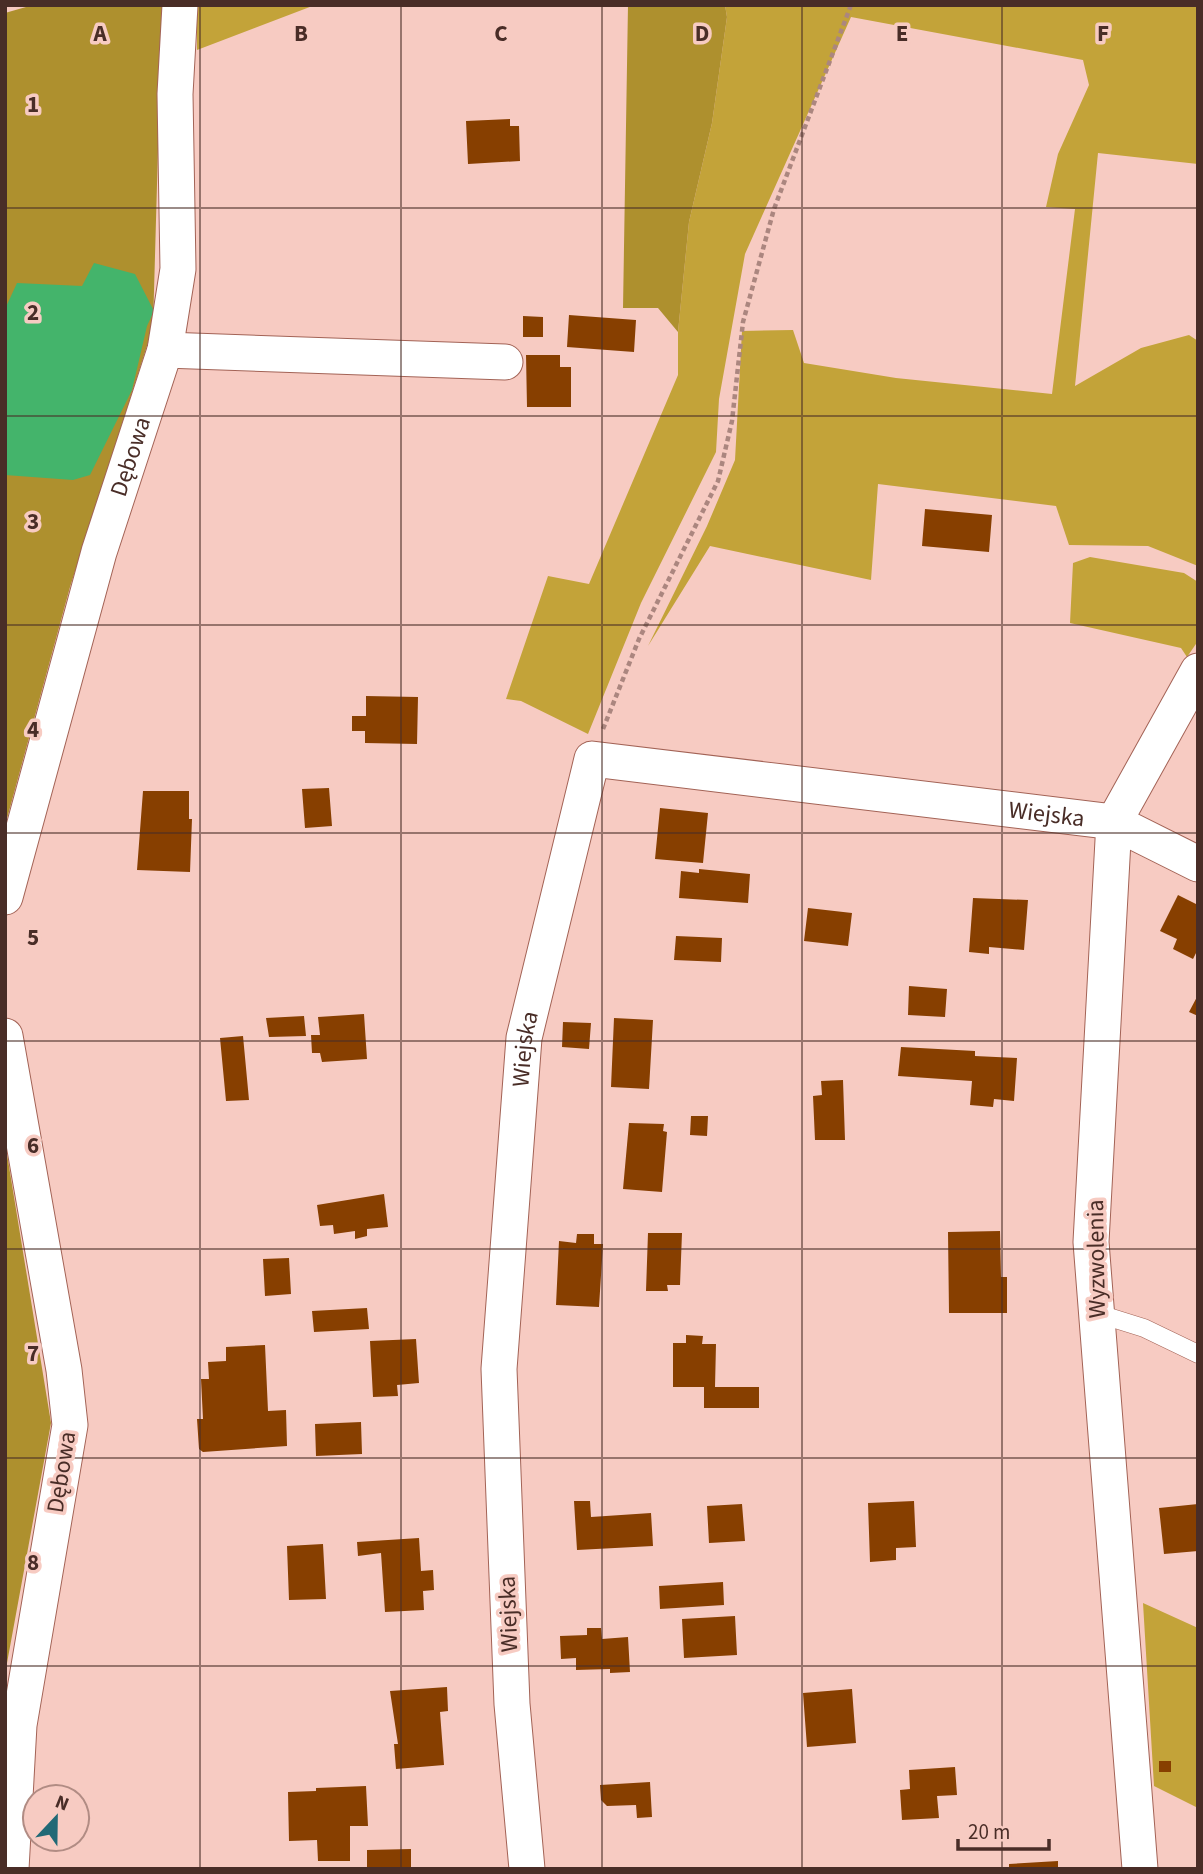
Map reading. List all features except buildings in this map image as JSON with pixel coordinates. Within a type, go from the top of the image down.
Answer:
[{"type":"street","name":"Dębowa","points":[[5,897],[99,552],[165,350],[178,269],[175,94],[180,5]]},
{"type":"street","points":[[165,350],[505,362]]},
{"type":"street","name":"Wyzwolenia","points":[[1140,1869],[1091,1242],[1114,822],[1198,671]]},
{"type":"street","name":"Wiejska","points":[[527,1869],[512,1704],[499,1369],[524,1038],[592,759],[1114,822],[1198,864]]},
{"type":"street","name":"Dębowa","points":[[5,1036],[64,1370],[70,1426],[19,1725],[11,1869]]},
{"type":"lane","points":[[1096,1313],[1144,1328],[1198,1354]]},
{"type":"path","points":[[592,759],[639,639],[718,481],[732,421],[743,322],[770,222],[851,5]]},
{"type":"shaded area","points":[[33,5],[162,7],[153,327],[70,587],[5,826],[5,13]]},
{"type":"shaded area","points":[[197,5],[315,5],[197,50]]},
{"type":"shaded area","points":[[628,5],[725,5],[727,17],[712,123],[689,222],[678,332],[658,308],[623,308]]},
{"type":"shaded area","points":[[725,5],[1198,5],[1198,164],[1098,153],[1075,386],[1141,348],[1189,335],[1198,341],[1198,566],[1148,546],[1069,545],[1056,506],[878,484],[871,580],[710,546],[648,646],[707,526],[735,460],[742,331],[793,330],[804,363],[896,378],[1052,394],[1075,209],[1046,207],[1058,154],[1089,85],[1083,60],[851,17],[745,254],[719,399],[716,452],[641,603],[588,734],[521,701],[506,699],[548,576],[589,584],[678,375],[678,332],[689,222],[712,123],[727,17]]},
{"type":"shaded area","points":[[94,263],[135,274],[154,311],[147,326],[132,390],[90,475],[73,480],[5,475],[5,309],[17,283],[82,286]]},
{"type":"shaded area","points":[[1090,557],[1184,573],[1198,582],[1198,641],[1187,657],[1181,648],[1070,623],[1073,563]]},
{"type":"shaded area","points":[[5,1142],[51,1423],[5,1674]]},
{"type":"shaded area","points":[[1143,1603],[1198,1628],[1198,1808],[1154,1786]]}]
